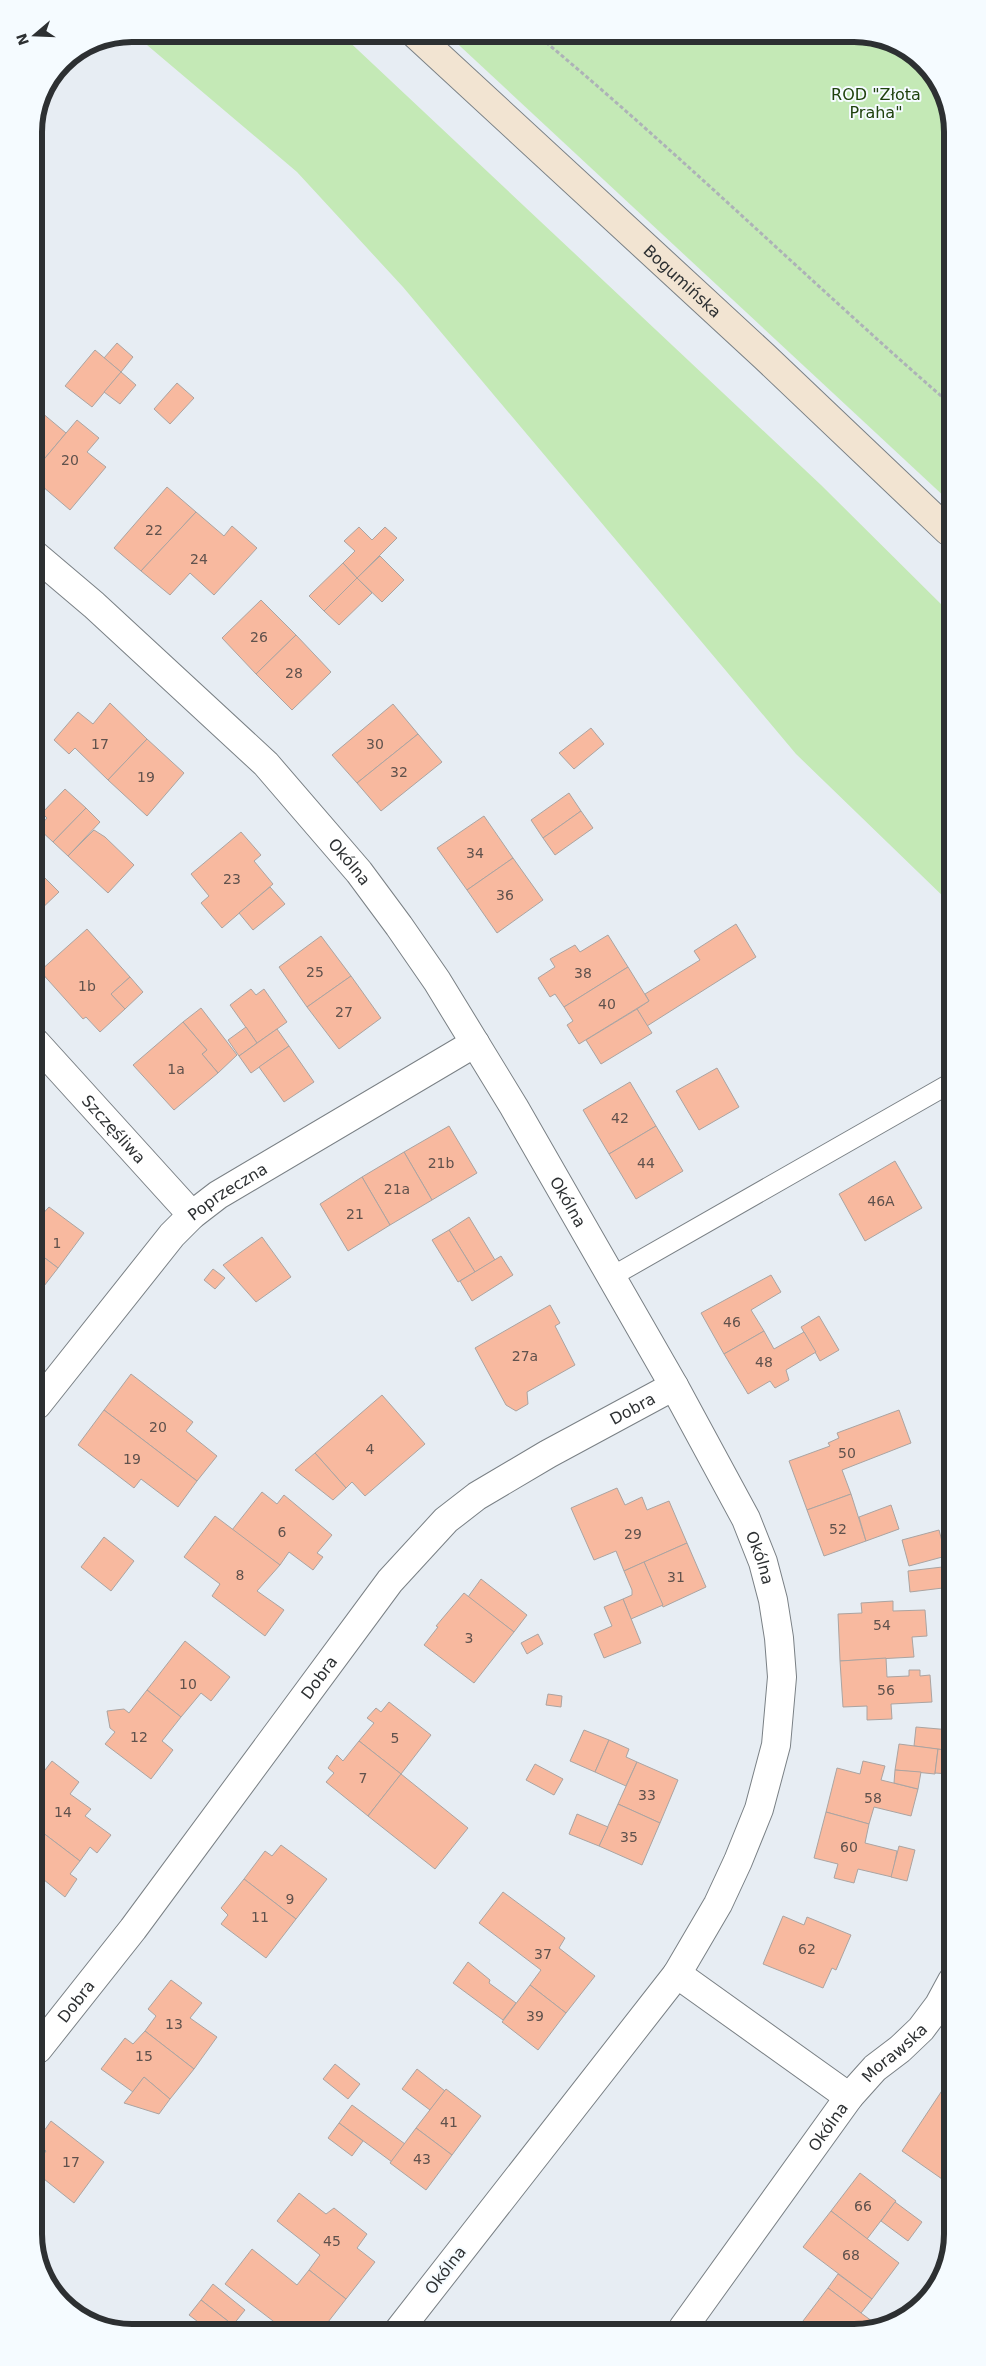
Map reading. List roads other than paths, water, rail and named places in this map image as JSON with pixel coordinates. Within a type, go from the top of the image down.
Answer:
[{"type":"street","name":"Bogumińska","points":[[423,42],[765,357],[944,527]]},
{"type":"street","name":"Okólna","points":[[43,562],[94,605],[266,764],[359,872],[437,981],[514,1107],[674,1386],[746,1519],[764,1562],[779,1638],[782,1677],[776,1745],[759,1809],[718,1904],[677,1974],[404,2323]]},
{"type":"street","name":"Poprzeczna","points":[[42,1398],[172,1234],[192,1215],[253,1173],[475,1042]]},
{"type":"street","name":"Szczęśliwa","points":[[43,1050],[192,1215]]},
{"type":"street","name":"Dobra","points":[[42,2044],[133,1929],[390,1581],[421,1546],[446,1520],[477,1496],[548,1454],[674,1386]]},
{"type":"street","name":"Okólna","points":[[677,1974],[849,2097],[686,2324]]},
{"type":"street","name":"Morawska","points":[[849,2097],[875,2068],[900,2049],[920,2029],[944,1996]]},
{"type":"lane","points":[[611,1277],[944,1087]]},
{"type":"park label","name":"ROD \"Złota Praha\"","points":[[876,103]]}]
